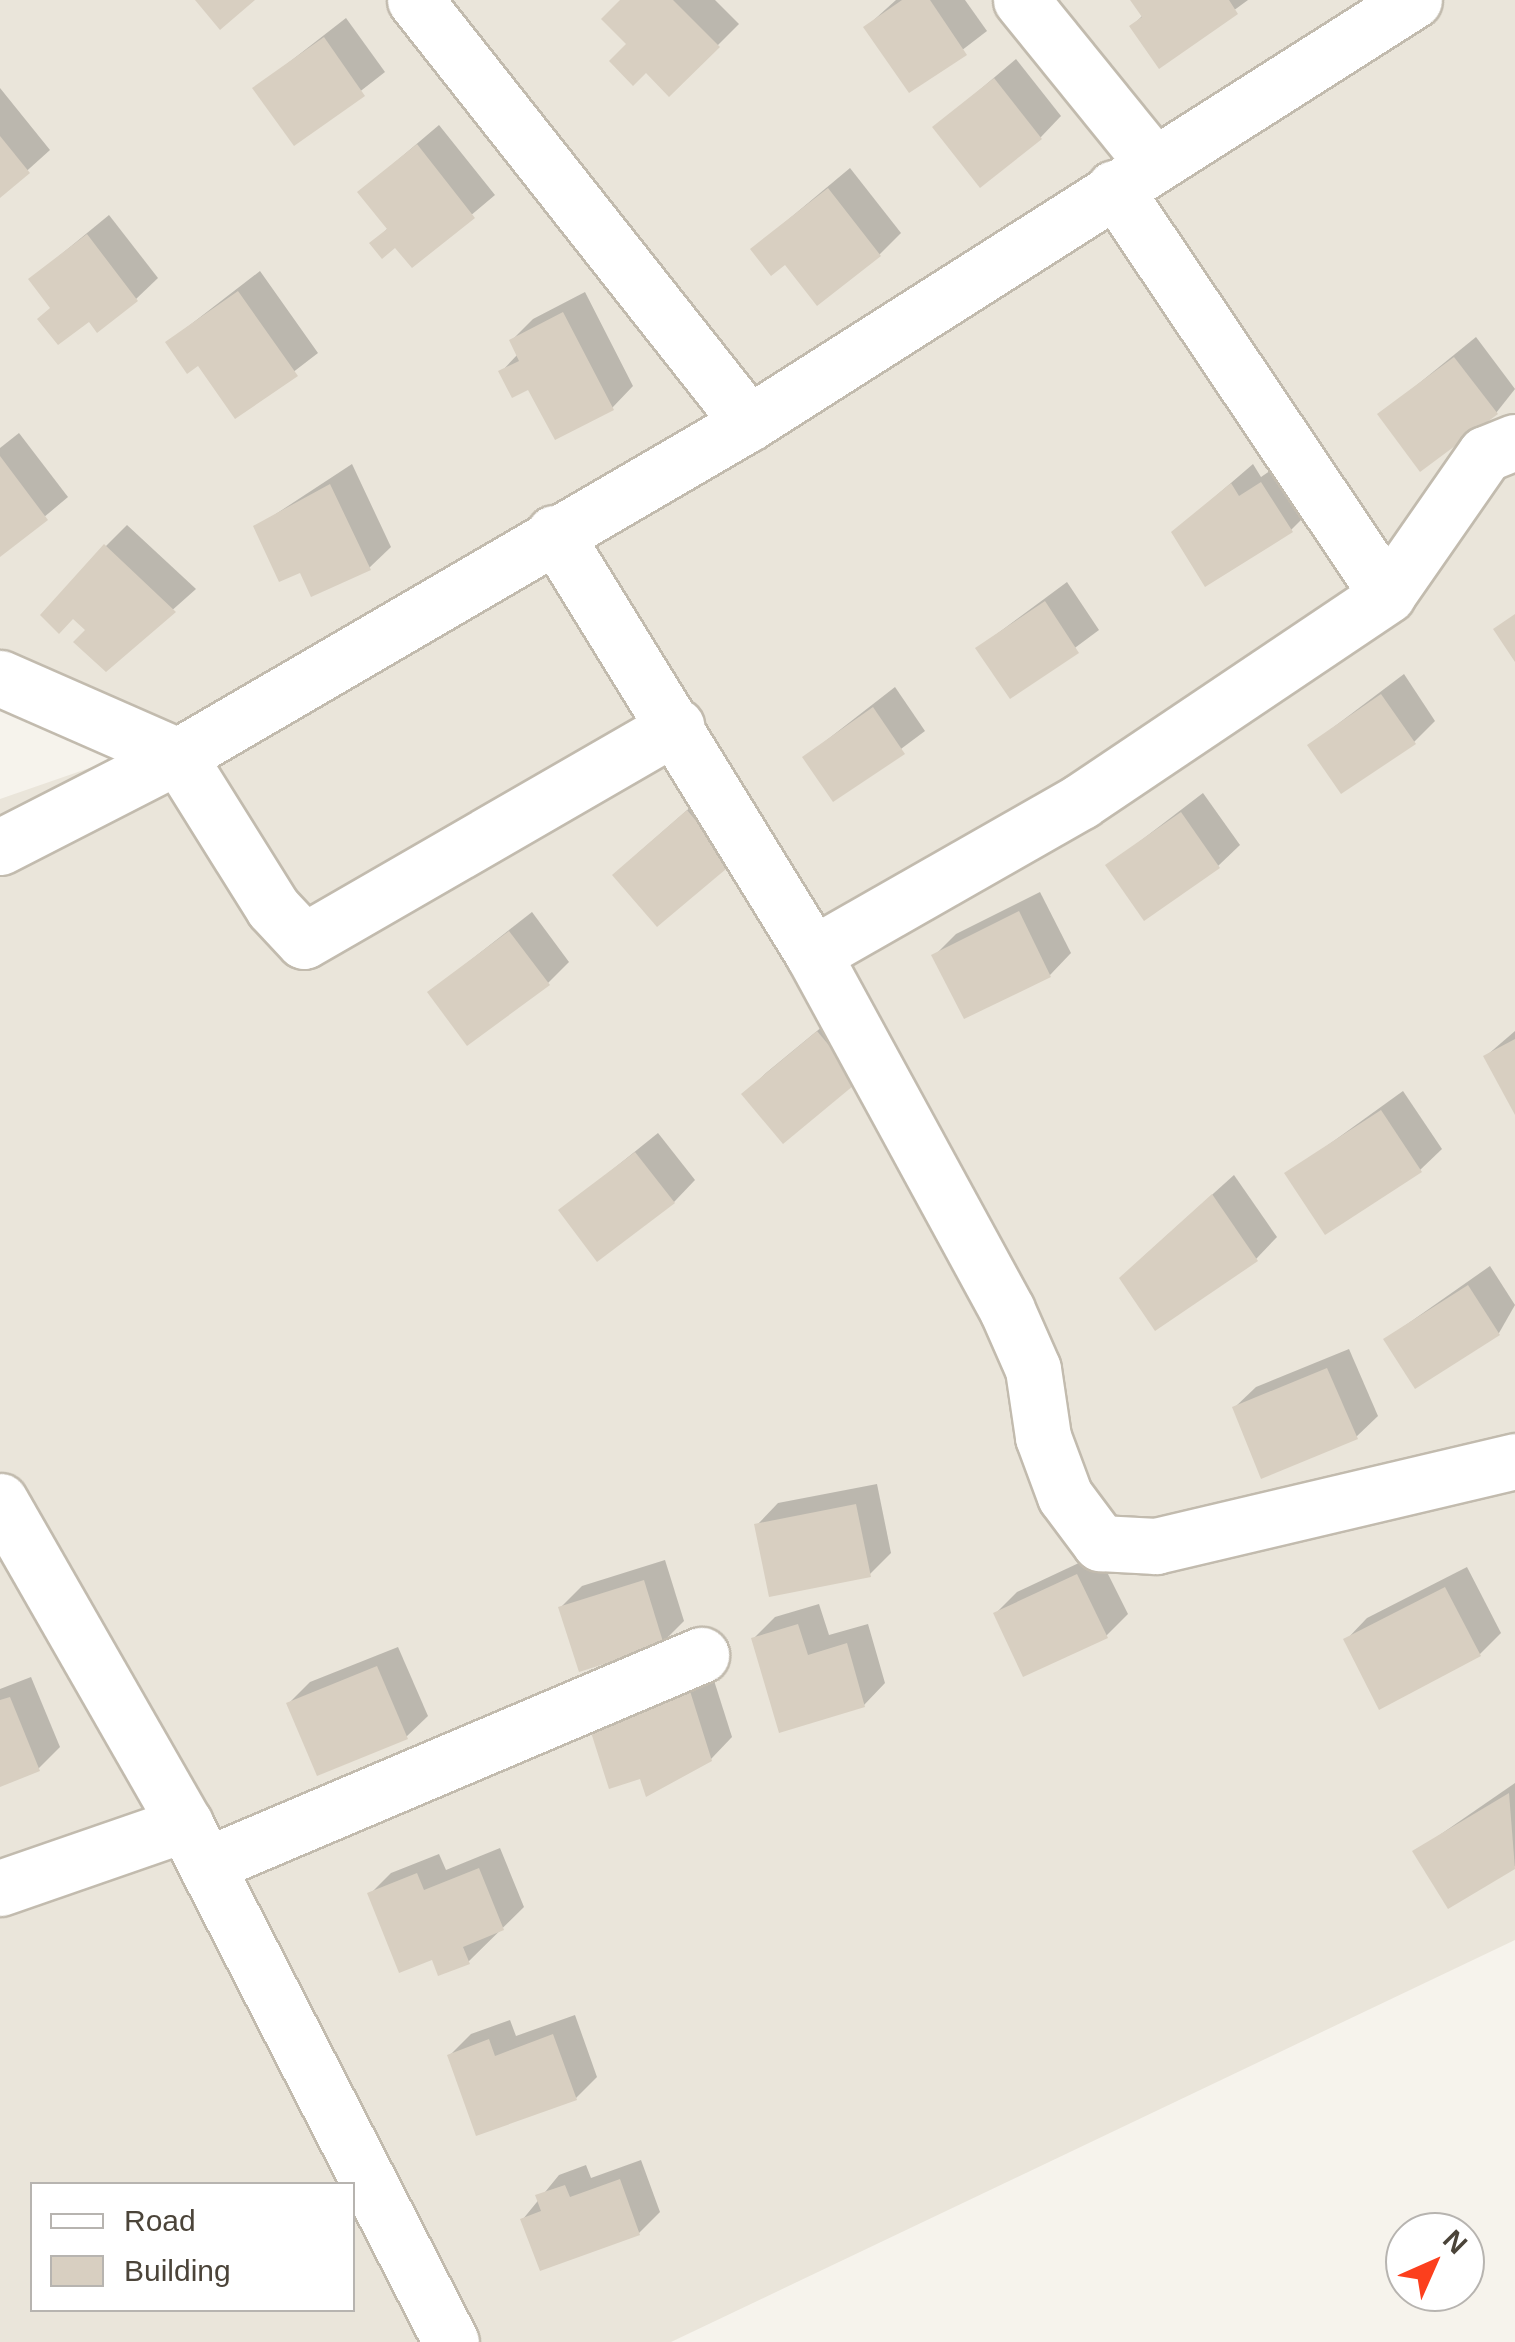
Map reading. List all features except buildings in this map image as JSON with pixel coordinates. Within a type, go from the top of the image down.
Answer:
[{"type":"street","points":[[415,0],[749,423]]},
{"type":"street","points":[[1021,0],[1133,175],[1387,594]]},
{"type":"street","points":[[0,847],[178,756],[749,423],[1133,175],[1414,0]]},
{"type":"street","points":[[813,954],[1080,800],[1387,594],[1505,461]]},
{"type":"street","points":[[554,534],[676,726],[813,954],[1008,1310],[1033,1368],[1042,1437],[1064,1496],[1100,1543],[1125,1551],[1156,1546],[1515,1461]]},
{"type":"street","points":[[0,678],[178,756],[273,908],[304,940],[676,726]]},
{"type":"street","points":[[0,1501],[196,1845],[451,2342]]},
{"type":"street","points":[[0,1888],[196,1845],[701,1655]]},
{"type":"shaded area","points":[[0,0],[1515,0],[1515,1940],[671,2342],[0,2342],[0,799],[153,746],[0,667]]}]
